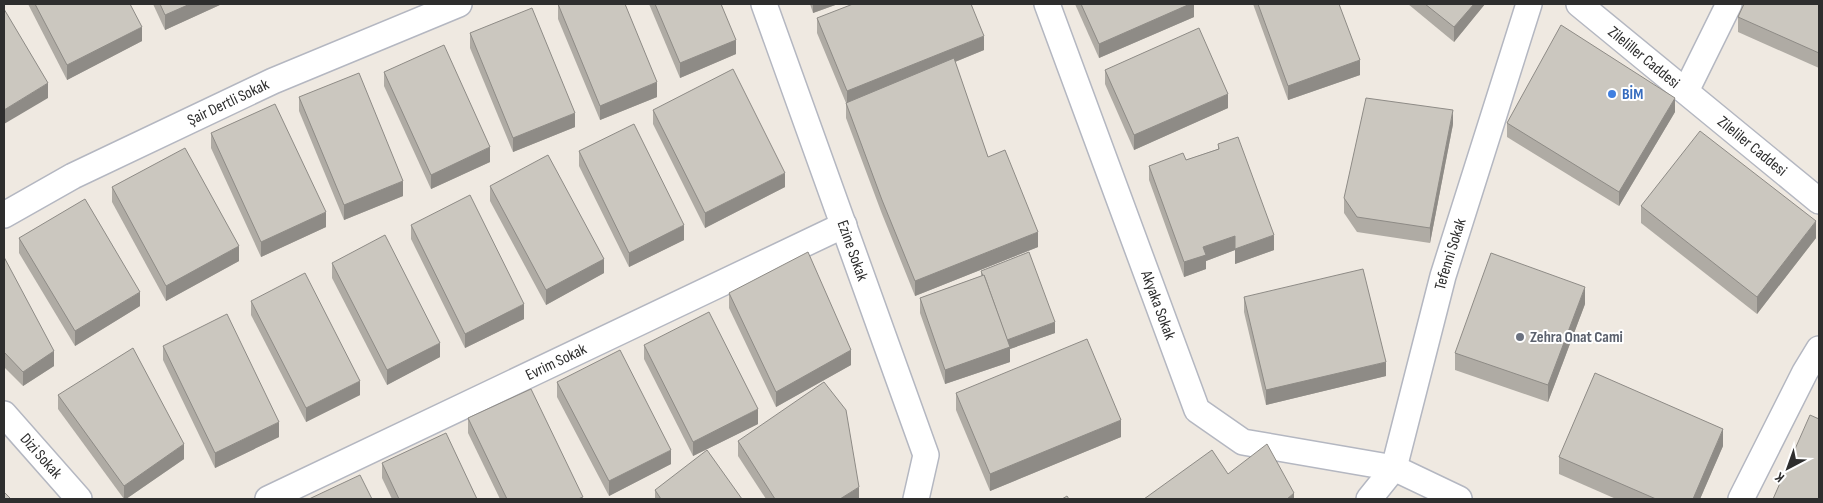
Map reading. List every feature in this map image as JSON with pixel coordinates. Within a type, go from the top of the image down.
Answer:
[{"type":"street","name":"Şair Dertli Sokak","points":[[4,216],[72,176],[273,81],[459,4]]},
{"type":"street","name":"Ezine Sokak","points":[[764,4],[926,455],[916,499]]},
{"type":"street","name":"Akyaka Sokak","points":[[1047,4],[1197,410],[1243,442],[1394,468],[1459,499]]},
{"type":"street","name":"Tefenni Sokak","points":[[1369,499],[1394,468],[1443,276],[1529,4]]},
{"type":"street","name":"Zileliller Caddesi","points":[[1579,4],[1686,91]]},
{"type":"street","points":[[1686,91],[1729,4]]},
{"type":"street","name":"Zileliler Caddesi","points":[[1686,91],[1819,201]]},
{"type":"street","name":"Evrim Sokak","points":[[268,499],[844,225]]},
{"type":"street","points":[[1741,499],[1805,372],[1819,349]]},
{"type":"street","name":"Dizi Sokak","points":[[4,414],[79,499]]},
{"type":"building","points":[[35,4],[130,4],[142,27],[67,65]]},
{"type":"building","points":[[160,4],[190,4],[165,15]]},
{"type":"building","points":[[558,4],[625,4],[657,82],[600,106]]},
{"type":"building","points":[[655,4],[721,4],[736,40],[680,63]]},
{"type":"building","points":[[853,4],[971,4],[984,36],[847,91],[817,18]]},
{"type":"building","points":[[1081,4],[1190,4],[1099,44]]},
{"type":"building","points":[[1258,4],[1339,4],[1360,60],[1288,86]]},
{"type":"building","points":[[1425,4],[1474,4],[1454,27]]},
{"type":"building","points":[[1744,4],[1819,4],[1819,53],[1738,17]]},
{"type":"building","points":[[532,8],[575,113],[513,138],[470,33]]},
{"type":"building","points":[[4,9],[48,83],[4,110]]},
{"type":"building","points":[[1561,25],[1675,98],[1619,192],[1507,123]]},
{"type":"building","points":[[1199,28],[1228,94],[1134,135],[1105,70]]},
{"type":"building","points":[[444,45],[490,147],[431,175],[384,72]]},
{"type":"building","points":[[954,58],[988,157],[1005,150],[1038,232],[915,281],[846,103]]},
{"type":"building","points":[[733,69],[785,173],[705,213],[653,110]]},
{"type":"building","points":[[359,73],[403,181],[344,205],[299,97]]},
{"type":"building","points":[[1366,98],[1453,110],[1430,228],[1357,217],[1344,198]]},
{"type":"building","points":[[275,104],[326,212],[261,242],[211,133]]},
{"type":"building","points":[[634,124],[684,225],[629,253],[579,151]]},
{"type":"building","points":[[1700,131],[1816,221],[1757,297],[1641,206]]},
{"type":"building","points":[[1238,137],[1274,235],[1235,249],[1235,236],[1203,247],[1206,255],[1184,262],[1149,166],[1183,153],[1186,160],[1219,149],[1218,144]]},
{"type":"building","points":[[185,148],[239,246],[166,286],[112,187]]},
{"type":"building","points":[[548,155],[604,259],[546,290],[490,186]]},
{"type":"building","points":[[470,195],[524,304],[465,334],[411,225]]},
{"type":"building","points":[[85,199],[140,292],[75,331],[19,238]]},
{"type":"building","points":[[385,235],[440,343],[387,370],[332,263]]},
{"type":"building","points":[[808,252],[851,350],[776,392],[729,293]]},
{"type":"building","points":[[1029,252],[1055,322],[1007,340],[981,271]]},
{"type":"building","name":"Zehra Onat Cami","points":[[1491,253],[1585,287],[1548,385],[1455,353]]},
{"type":"building","points":[[4,257],[54,351],[23,372],[4,352]]},
{"type":"building","points":[[1363,269],[1386,362],[1266,390],[1244,297]]},
{"type":"building","points":[[305,273],[360,381],[306,408],[251,301]]},
{"type":"building","points":[[984,275],[1010,347],[945,370],[920,298]]},
{"type":"building","points":[[709,312],[758,409],[693,442],[644,345]]},
{"type":"building","points":[[227,314],[279,422],[215,453],[163,346]]},
{"type":"building","points":[[1087,339],[1121,420],[990,474],[956,393]]},
{"type":"building","points":[[133,348],[184,444],[124,486],[58,395]]},
{"type":"building","points":[[620,350],[671,450],[609,481],[557,382]]},
{"type":"building","points":[[1595,373],[1723,429],[1693,499],[1656,499],[1559,457]]},
{"type":"building","points":[[824,382],[846,410],[859,487],[840,499],[775,499],[738,441]]},
{"type":"building","points":[[531,389],[583,497],[578,499],[507,499],[468,418]]},
{"type":"building","points":[[1810,415],[1819,419],[1819,499],[1773,499]]},
{"type":"building","points":[[446,433],[477,499],[399,499],[382,463]]},
{"type":"building","points":[[1267,444],[1294,493],[1287,499],[1144,499],[1212,450],[1228,474]]},
{"type":"building","points":[[707,450],[742,499],[661,499],[655,490]]},
{"type":"building","points":[[360,475],[372,499],[309,499]]},
{"type":"building","points":[[4,492],[11,499],[4,499]]},
{"type":"place","name":"BİM","points":[[1612,94]]},
{"type":"place","name":"Zehra Onat Cami","points":[[1520,337]]}]
